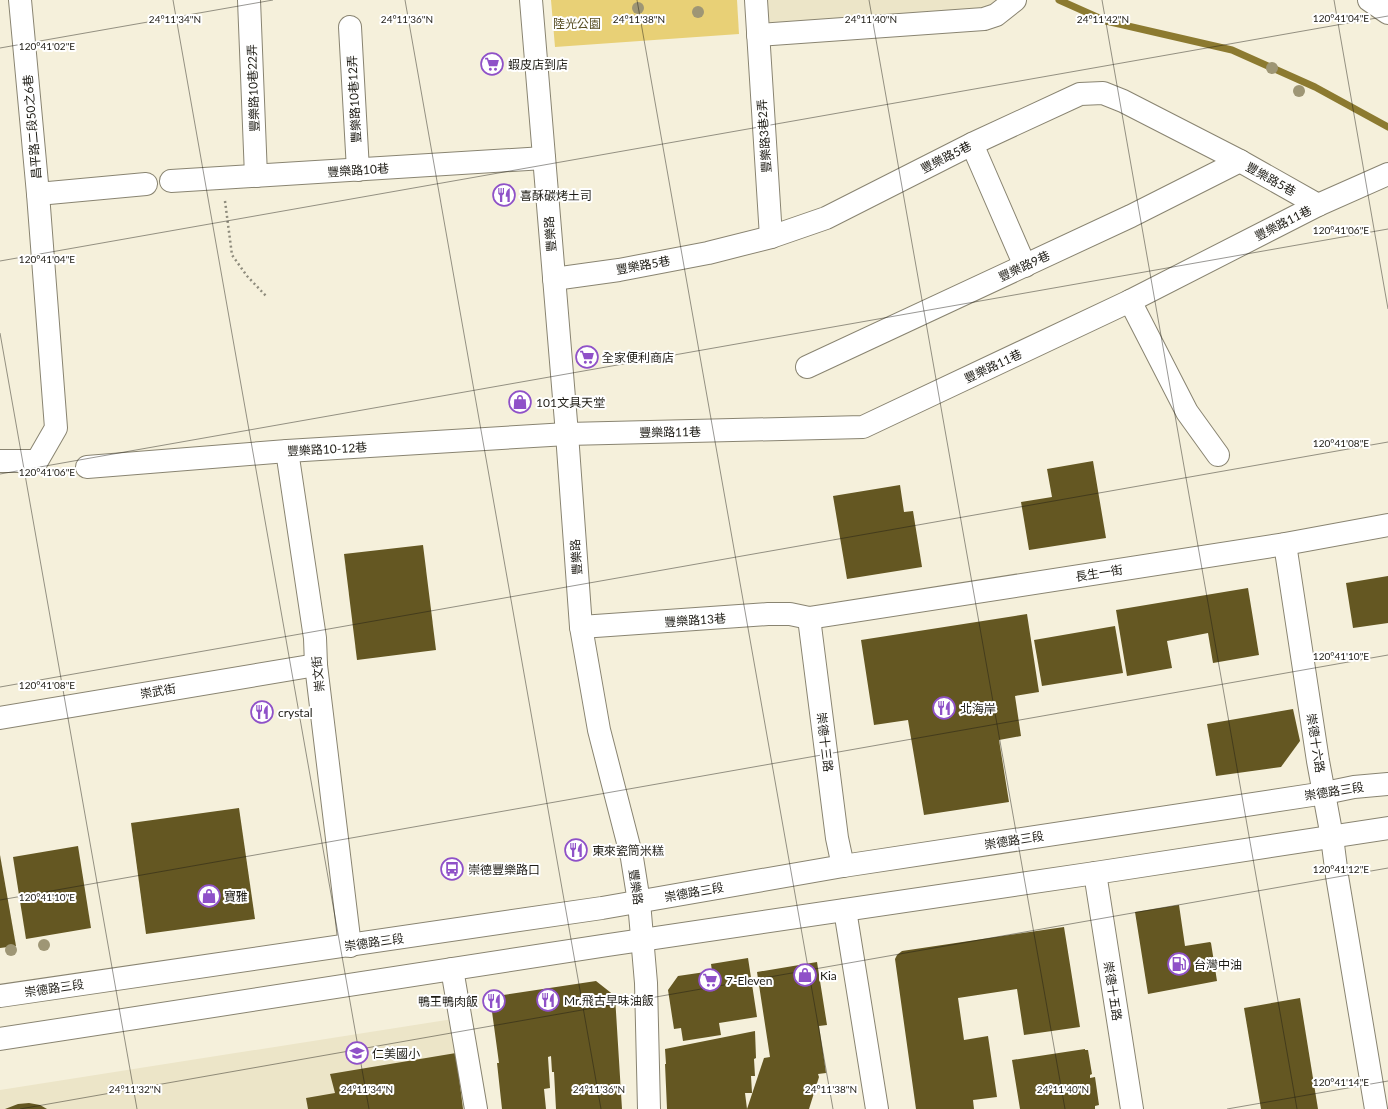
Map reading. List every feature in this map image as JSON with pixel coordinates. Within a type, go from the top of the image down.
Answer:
[{"type":"street","name":"昌平路二段50之6巷","points":[[20,0],[38,194],[146,184]]},
{"type":"street","name":"豐樂路10巷22弄","points":[[249,0],[256,176]]},
{"type":"street","name":"豐樂路","points":[[531,0],[567,434],[581,628],[599,730],[632,858],[646,983],[649,1109]]},
{"type":"street","name":"豐樂路3巷2弄","points":[[756,0],[771,237]]},
{"type":"street","points":[[758,35],[984,19],[996,15],[1015,0]]},
{"type":"street","points":[[1369,0],[1388,14]]},
{"type":"street","name":"豐樂路10巷12弄","points":[[350,28],[358,170]]},
{"type":"street","name":"豐樂路5巷","points":[[554,279],[619,270],[708,253],[771,237],[826,218],[972,144],[1080,94],[1102,93],[1123,101],[1240,161],[1318,205]]},
{"type":"street","points":[[972,144],[1025,266]]},
{"type":"street","name":"豐樂路10巷","points":[[172,181],[544,158]]},
{"type":"street","name":"豐樂路9巷","points":[[807,367],[1131,216],[1240,161]]},
{"type":"street","name":"豐樂路11巷","points":[[567,434],[863,427],[1130,301],[1318,205],[1388,174]]},
{"type":"street","points":[[0,460],[37,461],[56,428],[38,194]]},
{"type":"street","points":[[1130,301],[1187,412],[1218,455]]},
{"type":"street","name":"豐樂路10-12巷","points":[[87,467],[287,451],[567,434]]},
{"type":"street","name":"崇文街","points":[[287,451],[315,638],[316,665],[350,946]]},
{"type":"street","name":"長生一街","points":[[809,618],[1285,544],[1388,525]]},
{"type":"street","name":"崇德十六路","points":[[1285,544],[1318,761],[1325,793],[1337,876],[1376,1109]]},
{"type":"street","name":"豐樂路13巷","points":[[581,628],[768,614],[790,614],[809,618]]},
{"type":"street","name":"崇德十三路","points":[[809,618],[837,838],[843,866]]},
{"type":"street","name":"崇武街","points":[[0,718],[316,665]]},
{"type":"street","name":"崇德路三段","points":[[0,996],[350,946],[638,902],[843,866],[1325,793],[1354,787],[1388,784]]},
{"type":"street","points":[[0,1039],[452,969],[1388,828]]},
{"type":"street","name":"崇德十五路","points":[[1095,873],[1132,1109]]},
{"type":"street","points":[[846,910],[877,1109]]},
{"type":"street","points":[[452,969],[476,1109]]},
{"type":"path","points":[[223,178],[232,255],[247,276],[267,297]]},
{"type":"shaded area","points":[[767,0],[1007,0],[977,12],[768,27]]},
{"type":"shaded area","name":"仁美國小","points":[[472,1016],[488,1109],[0,1109],[0,1090]]},
{"type":"green space","name":"陸光公園","points":[[551,0],[737,0],[739,34],[555,47]]},
{"type":"building","points":[[1093,461],[1106,538],[1029,550],[1021,502],[1052,497],[1047,469]]},
{"type":"building","points":[[900,485],[904,512],[913,511],[922,567],[847,579],[833,496]]},
{"type":"building","points":[[423,545],[436,650],[357,660],[344,554]]},
{"type":"building","points":[[1388,576],[1388,623],[1353,628],[1346,583]]},
{"type":"building","points":[[1248,588],[1259,655],[1213,663],[1208,633],[1167,641],[1172,668],[1127,676],[1116,610]]},
{"type":"building","name":"北海岸","points":[[1027,614],[1039,692],[1015,696],[1021,736],[999,740],[1009,802],[924,815],[908,720],[874,725],[861,640]]},
{"type":"building","points":[[1115,626],[1123,673],[1042,686],[1034,640]]},
{"type":"building","points":[[1293,709],[1300,741],[1281,767],[1216,776],[1207,724]]},
{"type":"building","points":[[239,808],[255,919],[146,934],[131,823]]},
{"type":"building","points":[[78,846],[91,928],[26,939],[13,857]]},
{"type":"building","points":[[0,855],[16,946],[0,948]]},
{"type":"building","name":"台灣中油","points":[[1179,905],[1185,946],[1211,943],[1217,981],[1148,994],[1135,912]]},
{"type":"building","points":[[1064,927],[1080,1027],[1024,1035],[1017,989],[958,998],[964,1040],[988,1036],[997,1097],[973,1100],[974,1109],[916,1109],[895,959],[897,955],[902,951]]},
{"type":"building","points":[[748,958],[757,1017],[719,1023],[721,1035],[683,1041],[681,1028],[674,1029],[668,990],[678,976],[712,971],[711,964]]},
{"type":"building","points":[[817,962],[827,1025],[819,1026],[826,1073],[818,1074],[819,1077],[809,1109],[747,1109],[764,1058],[770,1057],[757,972]]},
{"type":"building","points":[[596,981],[615,996],[622,1109],[556,1109],[554,1072],[552,1072],[551,1056],[548,1057],[550,1088],[544,1089],[546,1109],[502,1109],[497,1063],[499,1063],[490,997]]},
{"type":"building","points":[[1300,998],[1318,1109],[1261,1109],[1244,1008]]},
{"type":"building","points":[[755,1031],[755,1076],[751,1076],[752,1093],[745,1093],[747,1109],[667,1109],[665,1049]]},
{"type":"building","points":[[1085,1049],[1088,1050],[1092,1074],[1090,1075],[1090,1078],[1095,1077],[1099,1105],[1095,1106],[1095,1109],[1020,1109],[1012,1060]]},
{"type":"building","points":[[456,1053],[463,1109],[308,1109],[306,1098],[335,1093],[330,1074]]},
{"type":"building","points":[[29,1103],[40,1105],[47,1109],[5,1109],[18,1104]]},
{"type":"waterway","points":[[1059,0],[1106,21],[1232,50],[1315,87],[1388,127]]},
{"type":"place","name":"蝦皮店到店","points":[[492,64]]},
{"type":"place","name":"喜酥碳烤土司","points":[[504,195]]},
{"type":"place","name":"全家便利商店","points":[[587,357]]},
{"type":"place","name":"101文具天堂","points":[[520,402]]},
{"type":"place","name":"北海岸","points":[[944,708]]},
{"type":"place","name":"crystal","points":[[262,712]]},
{"type":"place","name":"東來瓷筒米糕","points":[[576,850]]},
{"type":"place","name":"崇德豐樂路口","points":[[452,869]]},
{"type":"place","name":"寶雅","points":[[209,896]]},
{"type":"place","name":"台灣中油","points":[[1179,964]]},
{"type":"place","name":"Kia","points":[[805,975]]},
{"type":"place","name":"7-Eleven","points":[[710,980]]},
{"type":"place","name":"Mr.飛古早味油飯","points":[[548,1000]]},
{"type":"place","name":"鴨王鴨肉飯","points":[[494,1001]]},
{"type":"place","name":"仁美國小","points":[[357,1053]]}]
